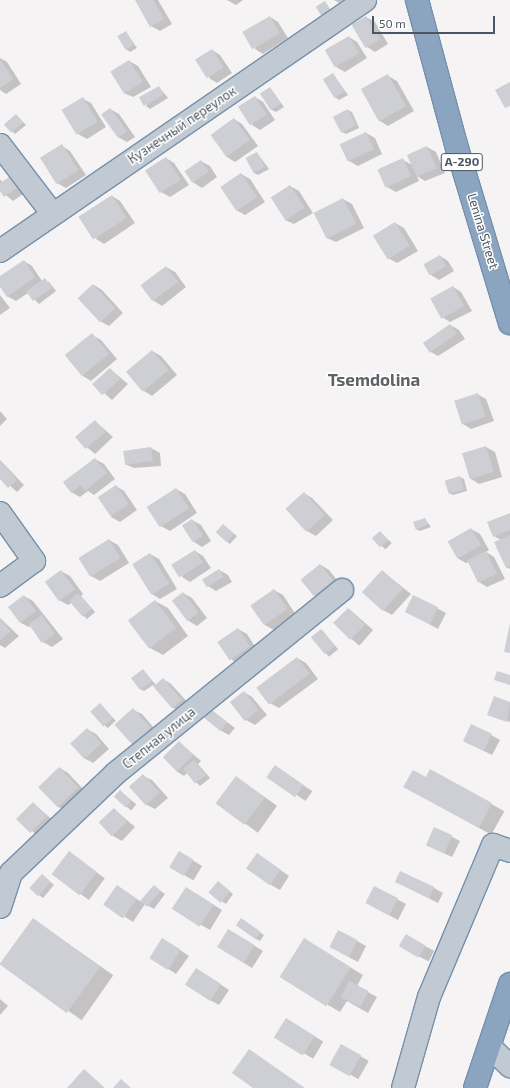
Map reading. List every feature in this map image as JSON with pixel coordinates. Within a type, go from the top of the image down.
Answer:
[{"type":"highway","name":"Lenina Street","points":[[417,0],[457,148],[510,323]]},
{"type":"highway","points":[[475,1088],[508,996]]},
{"type":"street","name":"Кузнечный переулок","points":[[0,251],[52,213],[365,0]]},
{"type":"street","points":[[0,145],[52,213]]},
{"type":"street","points":[[0,513],[34,561],[0,586]]},
{"type":"street","name":"Степная улица","points":[[0,904],[11,873],[116,773],[342,590]]},
{"type":"street","points":[[403,1088],[429,997],[493,845],[510,850]]},
{"type":"street","points":[[490,1047],[510,1066]]},
{"type":"building","points":[[135,0],[153,0],[164,19],[150,27]]},
{"type":"building","points":[[325,1],[332,12],[323,18],[316,7]]},
{"type":"building","points":[[270,16],[280,33],[252,49],[242,32]]},
{"type":"building","points":[[366,16],[380,39],[365,48],[351,25]]},
{"type":"building","points":[[126,31],[134,45],[125,50],[117,36]]},
{"type":"building","points":[[349,36],[359,53],[335,67],[325,50]]},
{"type":"building","points":[[212,49],[224,68],[207,78],[195,60]]},
{"type":"building","points":[[0,59],[13,79],[0,88]]},
{"type":"building","points":[[129,60],[143,82],[124,94],[110,72]]},
{"type":"building","points":[[333,73],[345,92],[334,98],[323,79]]},
{"type":"building","points":[[388,74],[406,106],[379,121],[361,89]]},
{"type":"building","points":[[510,82],[510,106],[505,108],[495,90]]},
{"type":"building","points":[[159,86],[164,95],[144,106],[139,97]]},
{"type":"building","points":[[270,87],[281,104],[271,110],[260,94]]},
{"type":"building","points":[[255,96],[267,115],[250,125],[238,107]]},
{"type":"building","points":[[83,97],[98,122],[77,135],[62,110]]},
{"type":"building","points":[[110,108],[127,131],[118,138],[101,114]]},
{"type":"building","points":[[348,109],[356,125],[341,133],[333,117]]},
{"type":"building","points":[[16,114],[23,122],[11,133],[4,124]]},
{"type":"building","points":[[234,118],[250,140],[226,157],[211,135]]},
{"type":"building","points":[[366,132],[374,149],[348,161],[340,144]]},
{"type":"building","points":[[62,144],[78,170],[56,184],[40,158]]},
{"type":"building","points":[[427,146],[437,168],[417,177],[407,155]]},
{"type":"building","points":[[257,152],[265,167],[254,173],[246,158]]},
{"type":"building","points":[[166,157],[181,180],[160,193],[145,171]]},
{"type":"building","points":[[403,158],[411,176],[386,188],[377,169]]},
{"type":"building","points":[[201,160],[209,172],[192,183],[184,171]]},
{"type":"building","points":[[241,173],[257,197],[236,211],[220,187]]},
{"type":"building","points":[[11,176],[18,187],[4,197],[0,191],[0,183]]},
{"type":"building","points":[[290,185],[305,208],[285,220],[271,198]]},
{"type":"building","points":[[112,195],[127,218],[93,239],[78,217]]},
{"type":"building","points":[[343,198],[356,224],[327,239],[314,213]]},
{"type":"building","points":[[395,222],[410,246],[388,260],[373,236]]},
{"type":"building","points":[[440,255],[446,266],[430,276],[423,264]]},
{"type":"building","points":[[24,260],[35,277],[7,297],[0,287],[0,276]]},
{"type":"building","points":[[166,266],[178,282],[152,301],[140,285]]},
{"type":"building","points":[[45,278],[52,288],[33,301],[26,291]]},
{"type":"building","points":[[93,284],[116,308],[100,322],[78,298]]},
{"type":"building","points":[[453,286],[464,306],[441,319],[430,299]]},
{"type":"building","points":[[450,324],[457,334],[430,353],[423,343]]},
{"type":"building","points":[[92,333],[109,354],[82,376],[65,355]]},
{"type":"building","points":[[152,350],[169,370],[143,392],[126,372]]},
{"type":"building","points":[[110,368],[120,379],[102,395],[92,384]]},
{"type":"building","points":[[478,393],[486,417],[462,425],[454,401]]},
{"type":"building","points":[[95,420],[105,432],[85,449],[75,437]]},
{"type":"building","points":[[486,446],[494,472],[470,479],[462,453]]},
{"type":"building","points":[[151,447],[153,461],[125,465],[123,451]]},
{"type":"building","points":[[95,458],[107,473],[85,491],[81,485],[71,493],[63,482]]},
{"type":"building","points":[[0,461],[17,480],[8,488],[0,479]]},
{"type":"building","points":[[460,476],[464,489],[449,494],[445,481]]},
{"type":"building","points":[[116,485],[129,504],[111,516],[98,497]]},
{"type":"building","points":[[176,488],[189,508],[160,527],[147,507]]},
{"type":"building","points":[[304,492],[325,515],[306,532],[285,509]]},
{"type":"building","points":[[510,513],[510,530],[493,537],[487,522]]},
{"type":"building","points":[[425,518],[428,524],[416,530],[413,522]]},
{"type":"building","points":[[192,519],[203,536],[193,542],[182,526]]},
{"type":"building","points":[[223,524],[234,534],[227,542],[216,532]]},
{"type":"building","points":[[471,528],[481,545],[458,559],[448,542]]},
{"type":"building","points":[[380,531],[388,540],[380,547],[372,538]]},
{"type":"building","points":[[510,535],[510,566],[506,568],[494,542]]},
{"type":"building","points":[[109,539],[121,558],[90,577],[78,558]]},
{"type":"building","points":[[195,550],[203,563],[179,578],[171,565]]},
{"type":"building","points":[[486,551],[497,573],[478,583],[467,560]]},
{"type":"building","points":[[150,553],[169,584],[151,595],[132,564]]},
{"type":"building","points":[[320,564],[333,580],[314,596],[301,580]]},
{"type":"building","points":[[219,569],[224,577],[207,587],[202,580]]},
{"type":"building","points":[[61,570],[75,589],[59,601],[45,582]]},
{"type":"building","points":[[382,570],[403,589],[383,611],[362,592]]},
{"type":"building","points":[[274,589],[288,609],[264,625],[250,606]]},
{"type":"building","points":[[183,592],[199,613],[187,621],[172,600]]},
{"type":"building","points":[[78,593],[92,609],[83,617],[69,601]]},
{"type":"building","points":[[24,595],[36,611],[20,623],[8,607]]},
{"type":"building","points":[[413,595],[438,607],[430,624],[405,612]]},
{"type":"building","points":[[155,600],[176,628],[149,648],[128,620]]},
{"type":"building","points":[[348,608],[365,625],[350,640],[333,623]]},
{"type":"building","points":[[42,615],[55,634],[42,643],[29,624]]},
{"type":"building","points":[[0,619],[11,631],[0,640]]},
{"type":"building","points":[[510,623],[510,653],[504,652]]},
{"type":"building","points":[[238,628],[250,646],[230,660],[217,642]]},
{"type":"building","points":[[321,629],[335,646],[325,654],[311,637]]},
{"type":"building","points":[[297,657],[310,674],[269,704],[256,688]]},
{"type":"building","points":[[143,669],[152,681],[140,690],[131,678]]},
{"type":"building","points":[[497,671],[510,675],[510,685],[494,680]]},
{"type":"building","points":[[163,678],[182,700],[172,708],[153,687]]},
{"type":"building","points":[[244,691],[259,710],[245,721],[230,702]]},
{"type":"building","points":[[494,696],[510,702],[507,722],[487,715]]},
{"type":"building","points":[[100,703],[113,718],[103,727],[90,712]]},
{"type":"building","points":[[207,706],[227,722],[220,731],[200,715]]},
{"type":"building","points":[[133,708],[151,728],[132,745],[114,725]]},
{"type":"building","points":[[471,724],[492,734],[484,751],[463,741]]},
{"type":"building","points":[[87,728],[101,743],[85,759],[70,744]]},
{"type":"building","points":[[179,741],[193,755],[177,771],[163,757]]},
{"type":"building","points":[[194,760],[206,775],[195,784],[183,769]]},
{"type":"building","points":[[275,765],[304,785],[295,797],[266,777]]},
{"type":"building","points":[[59,767],[78,787],[58,807],[38,787]]},
{"type":"building","points":[[430,769],[492,803],[479,828],[403,787],[413,770],[426,777]]},
{"type":"building","points":[[143,774],[160,793],[146,805],[129,787]]},
{"type":"building","points":[[236,776],[265,798],[244,825],[216,803]]},
{"type":"building","points":[[120,790],[132,801],[126,807],[114,797]]},
{"type":"building","points":[[33,802],[47,816],[30,833],[16,819]]},
{"type":"building","points":[[114,808],[127,822],[112,836],[99,822]]},
{"type":"building","points":[[434,827],[452,835],[444,853],[426,845]]},
{"type":"building","points":[[69,851],[97,872],[79,895],[52,874]]},
{"type":"building","points":[[179,851],[194,860],[184,876],[169,867]]},
{"type":"building","points":[[257,853],[281,870],[270,885],[246,869]]},
{"type":"building","points":[[400,871],[434,887],[429,898],[395,882]]},
{"type":"building","points":[[42,874],[51,882],[38,896],[29,888]]},
{"type":"building","points":[[218,881],[230,891],[221,903],[208,892]]},
{"type":"building","points":[[117,885],[137,899],[123,918],[103,905]]},
{"type":"building","points":[[154,885],[161,891],[147,907],[140,901]]},
{"type":"building","points":[[374,886],[398,898],[389,915],[365,903]]},
{"type":"building","points":[[186,887],[214,905],[200,927],[172,909]]},
{"type":"building","points":[[33,918],[100,967],[67,1013],[0,964]]},
{"type":"building","points":[[241,918],[261,932],[255,939],[236,925]]},
{"type":"building","points":[[228,929],[255,945],[244,963],[217,947]]},
{"type":"building","points":[[338,930],[358,940],[349,957],[329,947]]},
{"type":"building","points":[[406,934],[426,946],[419,958],[399,946]]},
{"type":"building","points":[[162,938],[181,950],[168,970],[149,958]]},
{"type":"building","points":[[304,938],[351,967],[326,1006],[280,977]]},
{"type":"building","points":[[196,968],[221,984],[210,1001],[185,985]]},
{"type":"building","points":[[349,981],[369,991],[360,1007],[341,997]]},
{"type":"building","points":[[286,1018],[315,1036],[303,1056],[274,1038]]},
{"type":"building","points":[[341,1044],[361,1055],[349,1076],[329,1065]]},
{"type":"building","points":[[249,1049],[305,1088],[253,1088],[232,1073]]},
{"type":"building","points":[[84,1069],[105,1088],[67,1088]]},
{"type":"building","points":[[121,1079],[131,1088],[113,1088]]},
{"type":"district","name":"Tsemdolina","points":[[374,380]]}]
